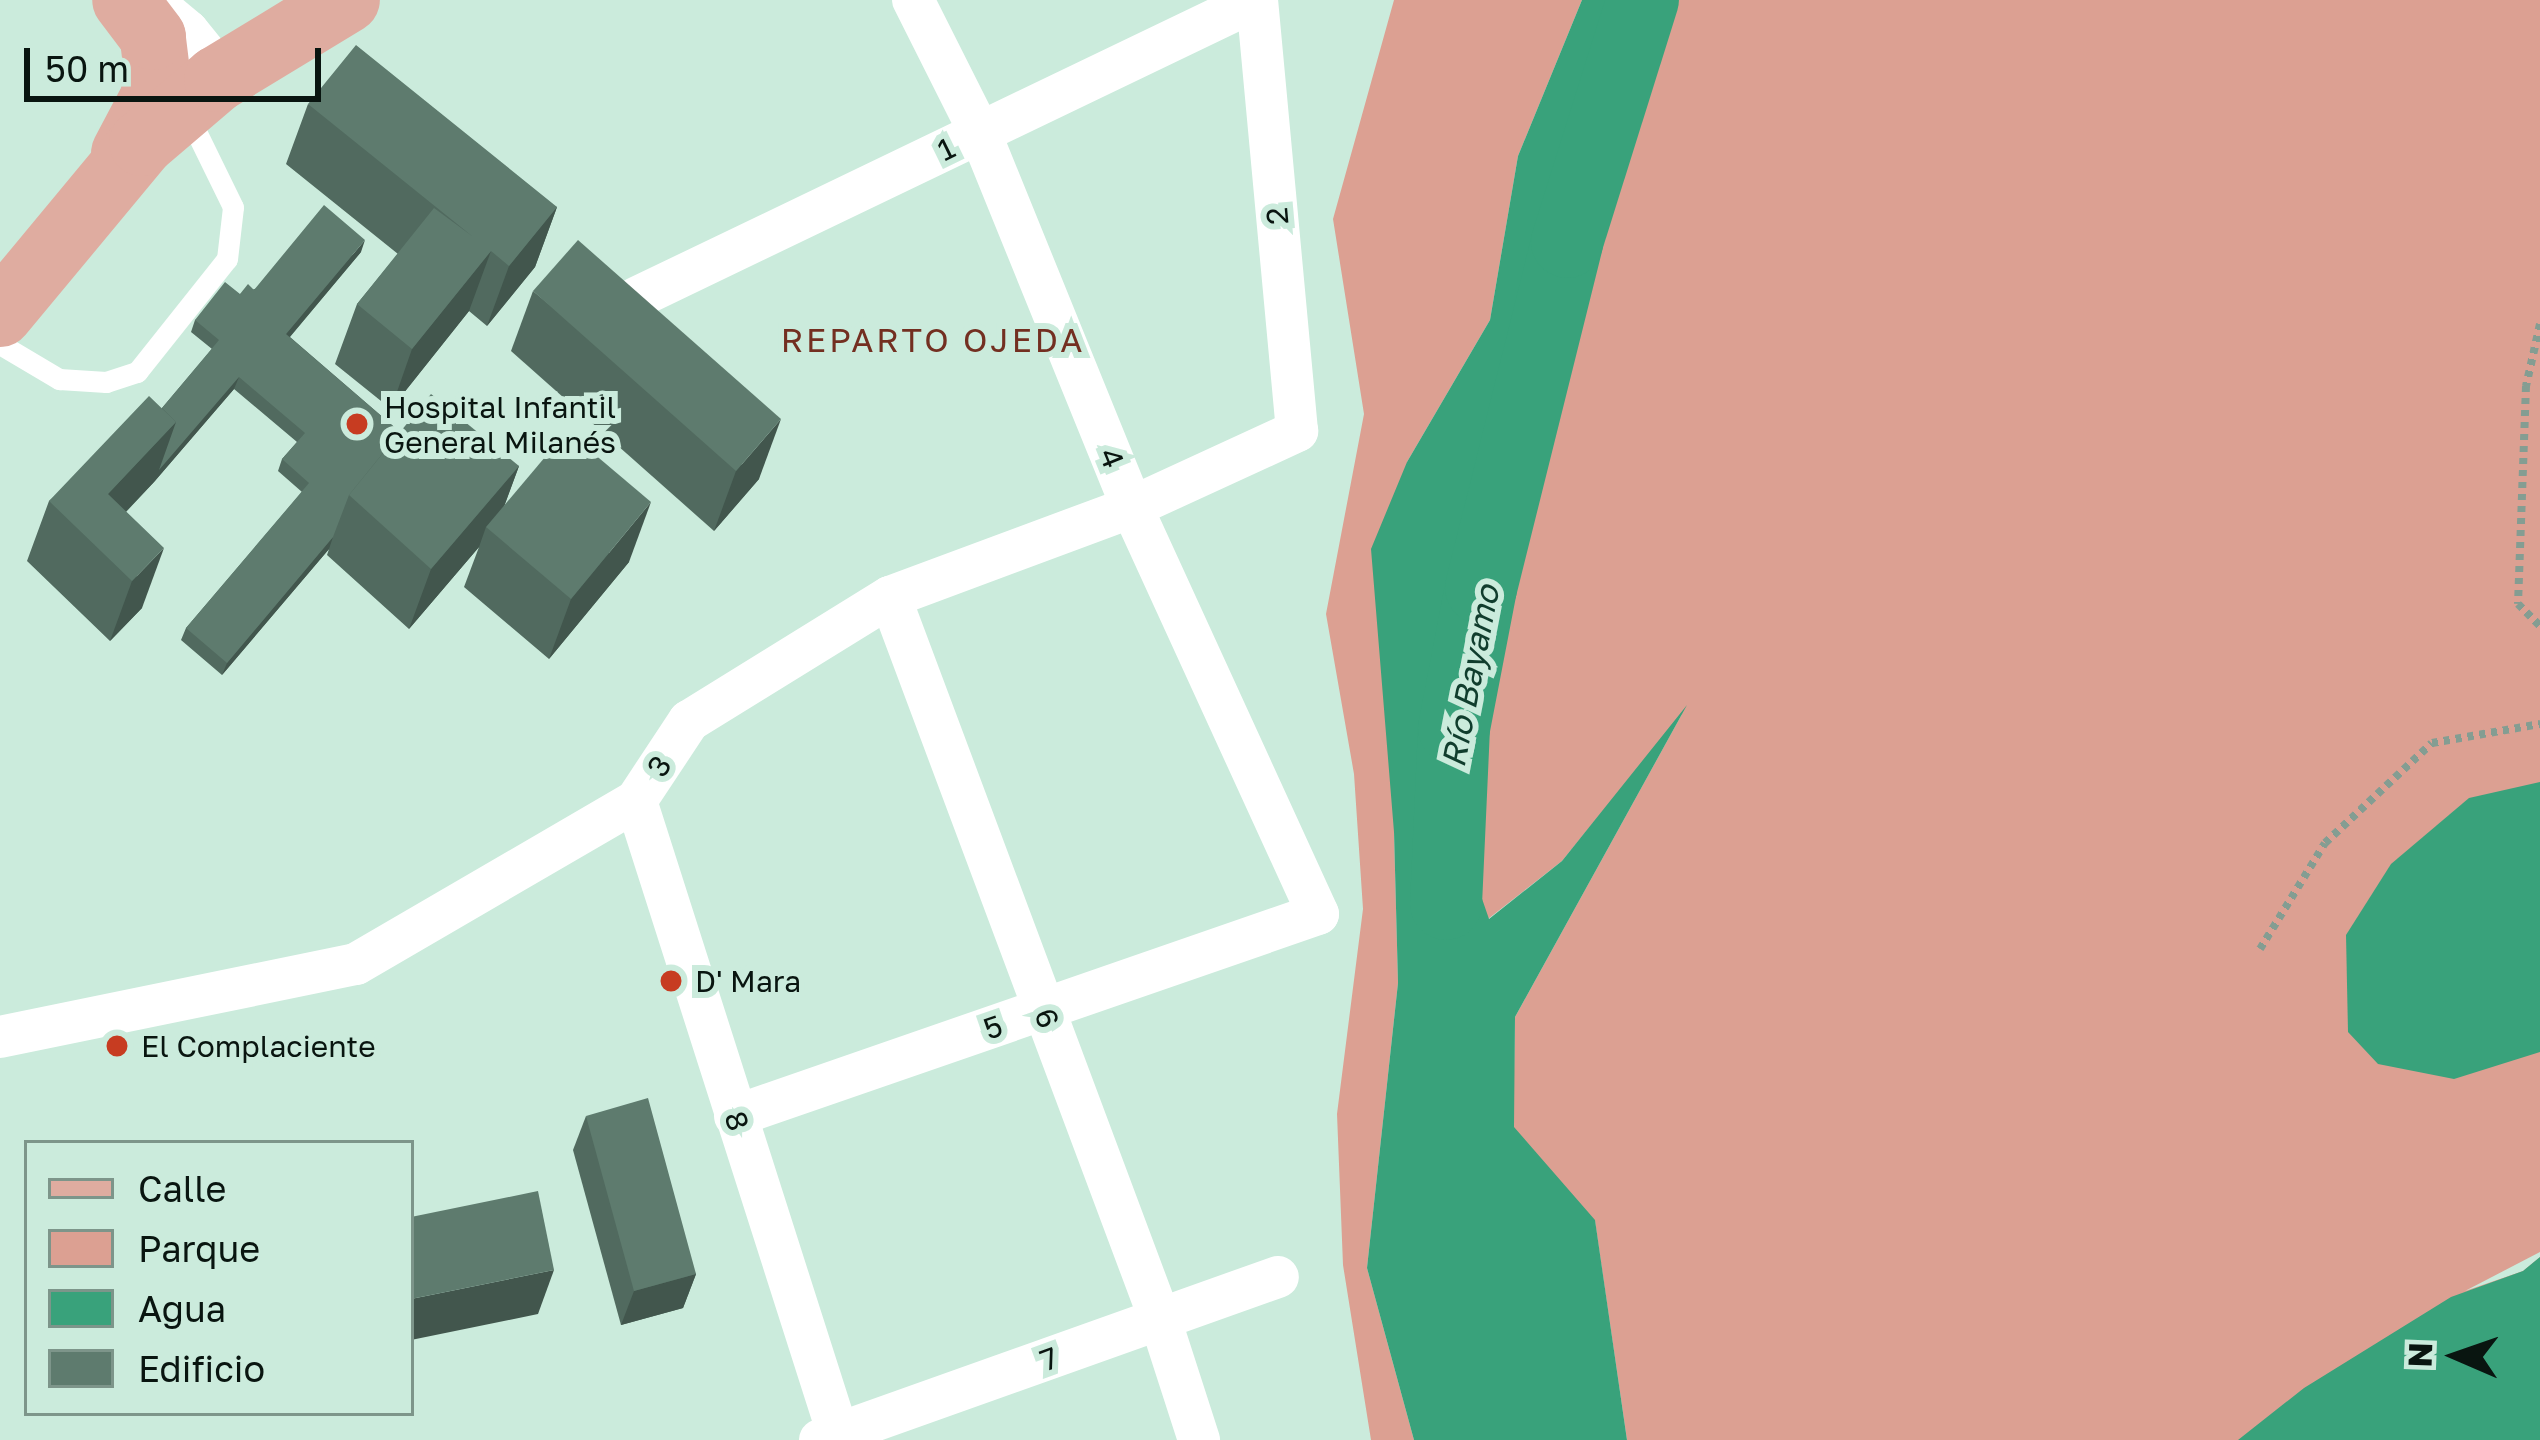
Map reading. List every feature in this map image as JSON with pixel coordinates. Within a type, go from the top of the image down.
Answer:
[{"type":"main road","points":[[113,173],[153,98],[158,72],[153,37],[125,0]]},
{"type":"main road","points":[[139,0],[182,36],[201,93]]},
{"type":"main road","points":[[0,314],[113,173],[201,93],[346,0]]},
{"type":"street","name":"4","points":[[913,0],[980,133],[1132,507],[1318,914]]},
{"type":"street","name":"1","points":[[636,298],[1256,0]]},
{"type":"street","name":"2","points":[[1256,0],[1297,431]]},
{"type":"street","name":"3","points":[[0,1037],[356,964],[636,801],[689,721],[890,597],[1132,507],[1297,431]]},
{"type":"street","name":"6","points":[[890,597],[1160,1318],[1198,1440]]},
{"type":"street","name":"8","points":[[636,801],[833,1438]]},
{"type":"street","name":"5","points":[[735,1116],[1318,914]]},
{"type":"street","name":"7","points":[[833,1438],[1278,1277]]},
{"type":"lane","points":[[0,344],[59,379],[106,382],[137,372],[227,259],[233,207],[201,93]]},
{"type":"path","points":[[2540,324],[2525,386],[2518,604],[2540,626]]},
{"type":"path","points":[[2260,949],[2325,843],[2432,743],[2540,724]]},
{"type":"green space","points":[[1394,0],[1582,0],[1518,156],[1490,320],[1407,462],[1394,832],[1398,983],[1367,1268],[1414,1440],[1371,1440],[1343,1265],[1337,1114],[1363,909],[1354,774],[1326,614],[1364,414],[1333,219]]},
{"type":"green space","points":[[1665,0],[2540,0],[2540,1252],[2465,1291],[2523,1271],[2540,1257],[2540,1440],[1627,1440],[1595,1221],[1513,1127],[1515,1017],[1682,714],[1562,861],[1488,919],[1436,765],[1460,535],[1551,216]]},
{"type":"water","points":[[1582,0],[1665,0],[1551,216],[1460,535],[1436,765],[1489,919],[1562,861],[1687,705],[1515,1017],[1514,1127],[1595,1220],[1627,1440],[1414,1440],[1367,1268],[1398,983],[1394,832],[1371,549],[1407,462],[1490,320],[1518,156]]},
{"type":"water","points":[[2540,782],[2540,1052],[2454,1079],[2378,1064],[2348,1032],[2346,935],[2391,864],[2469,798]]},
{"type":"water","points":[[2540,1257],[2540,1440],[2238,1440],[2304,1388],[2451,1297],[2523,1271]]},
{"type":"building","points":[[356,45],[557,207],[509,266],[491,251],[412,349],[357,304],[434,208],[472,236],[308,104]]},
{"type":"building","points":[[324,205],[365,240],[286,334],[400,432],[349,495],[333,537],[227,663],[186,628],[309,483],[282,459],[305,433],[239,377],[159,470],[176,422],[162,408],[219,340],[195,320],[225,282],[240,294],[248,284],[254,290]]},
{"type":"building","points":[[578,240],[781,419],[736,471],[533,291]]},
{"type":"building","points":[[431,394],[519,466],[431,569],[349,495]]},
{"type":"building","points":[[149,396],[176,422],[108,494],[164,548],[132,581],[49,501]]},
{"type":"building","points":[[567,431],[651,502],[571,599],[486,527]]},
{"type":"building","points":[[648,1098],[696,1274],[634,1291],[586,1116]]},
{"type":"building","points":[[538,1191],[554,1270],[414,1298],[414,1216]]},
{"type":"waterway","name":"Río Bayamo","points":[[1446,904],[1454,728],[1481,588],[1567,242],[1643,0]]},
{"type":"place","name":"Hospital Infantil General Milanés","points":[[357,424]]},
{"type":"place","name":"D' Mara","points":[[671,981]]},
{"type":"place","name":"El Complaciente","points":[[117,1046]]},
{"type":"district","name":"REPARTO OJEDA","points":[[933,340]]}]
